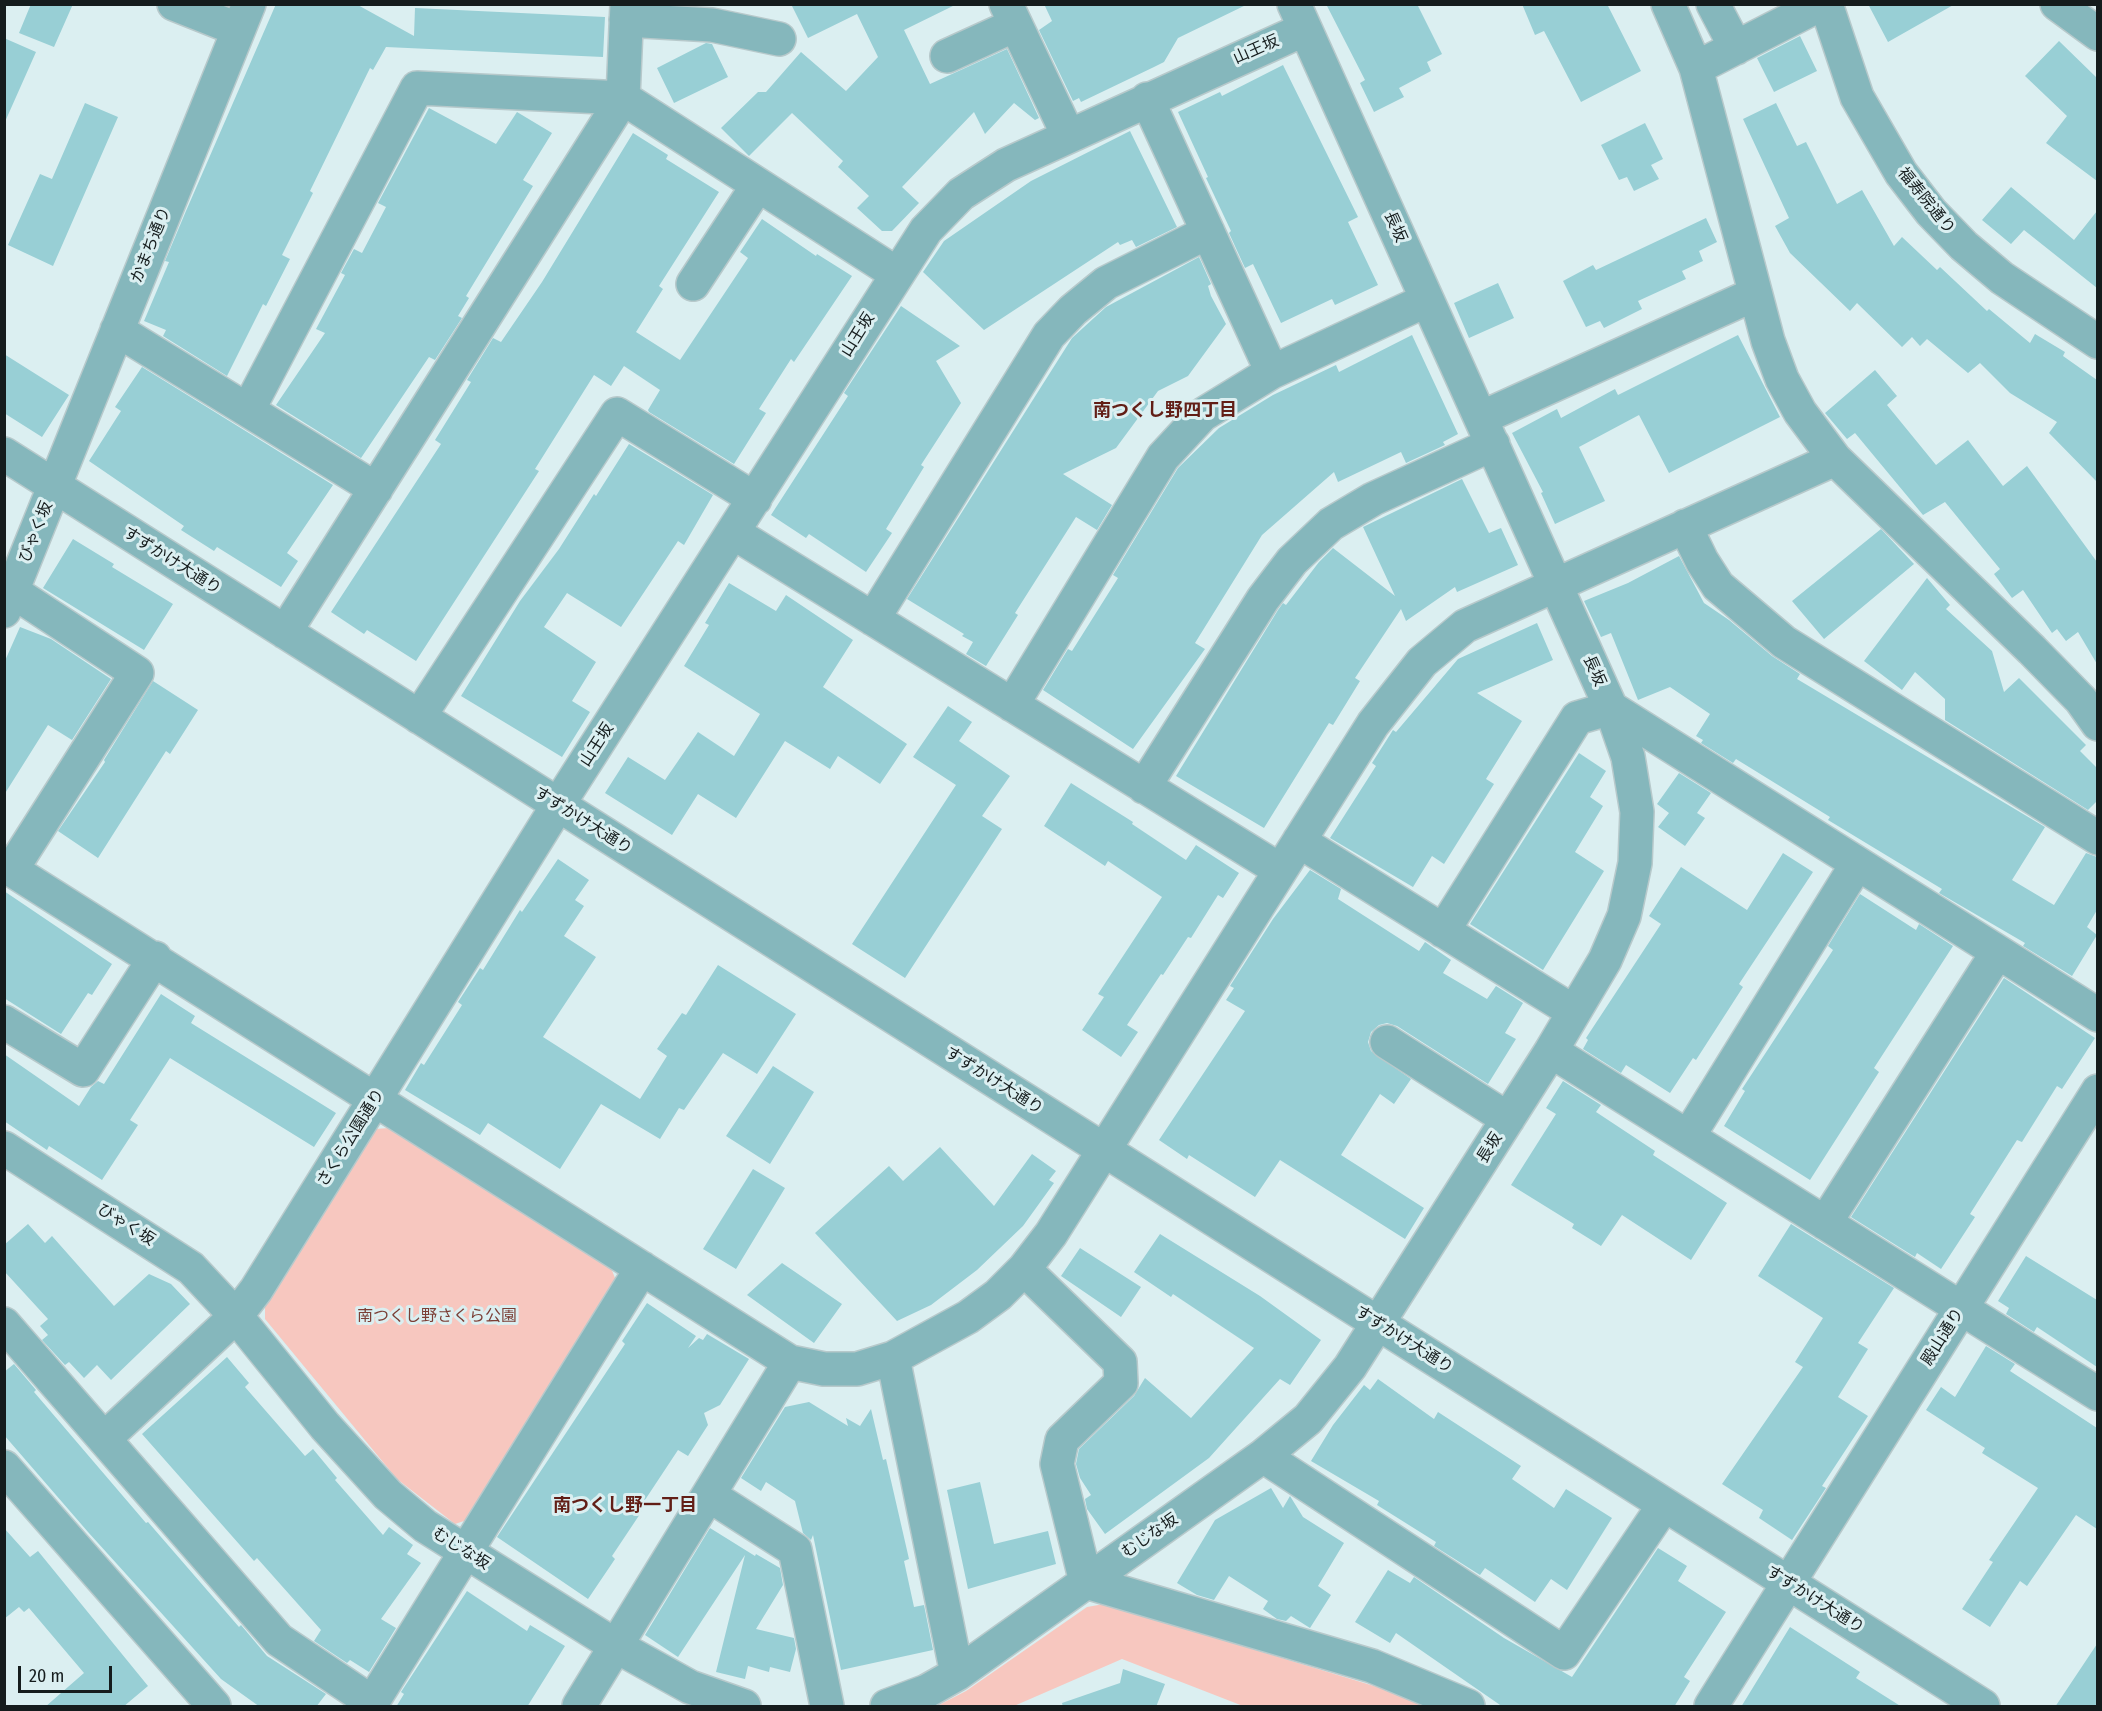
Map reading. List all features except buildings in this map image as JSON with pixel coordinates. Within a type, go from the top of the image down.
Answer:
[{"type":"street","points":[[174,4],[243,17]]},
{"type":"street","points":[[1668,4],[1696,68],[1755,294],[1782,380],[1800,412],[1835,459],[2032,650],[2081,700],[2097,724]]},
{"type":"street","points":[[1713,4],[1736,48]]},
{"type":"street","points":[[1696,68],[1824,4]]},
{"type":"street","name":"福寿院通り","points":[[1824,4],[1857,97],[1901,173],[1931,212],[1964,246],[2002,278],[2097,342]]},
{"type":"street","points":[[2057,4],[2097,34]]},
{"type":"street","points":[[285,632],[623,98],[627,12],[779,39]]},
{"type":"street","points":[[946,56],[1011,15],[1068,135]]},
{"type":"street","name":"山王坂","points":[[558,805],[926,230],[961,194],[1006,165],[1147,99],[1300,16]]},
{"type":"street","name":"長坂","points":[[1300,16],[1611,708],[1628,757],[1635,801],[1635,863],[1624,916],[1605,960],[1551,1051],[1378,1324]]},
{"type":"street","name":"かまち通り","points":[[55,487],[243,17]]},
{"type":"street","points":[[248,410],[417,88],[623,98],[897,274]]},
{"type":"street","points":[[1147,99],[1272,372]]},
{"type":"street","points":[[693,284],[758,184]]},
{"type":"street","points":[[873,619],[1049,335],[1073,310],[1106,283],[1208,232]]},
{"type":"street","points":[[1144,787],[1263,599],[1292,561],[1339,519],[1487,431],[1755,294]]},
{"type":"street","points":[[1012,705],[1163,457],[1202,415],[1272,372],[1427,300]]},
{"type":"street","points":[[117,330],[376,489]]},
{"type":"street","points":[[419,717],[617,414],[755,499]]},
{"type":"street","name":"すずかけ大通り","points":[[4,454],[1983,1707]]},
{"type":"street","points":[[8,601],[137,673],[8,867],[790,1362],[824,1370],[857,1369],[893,1358],[968,1317],[998,1294],[1024,1269],[1050,1234],[1104,1150],[1373,724],[1422,662],[1465,626],[1835,459]]},
{"type":"street","name":"びゃく坂","points":[[8,601],[55,487]]},
{"type":"street","points":[[1685,526],[1718,586],[1784,642],[2097,838]]},
{"type":"street","points":[[734,533],[1280,870]]},
{"type":"street","points":[[1443,931],[1577,718],[1611,708],[2097,1016]]},
{"type":"street","name":"さくら公園通り","points":[[104,1439],[236,1316],[256,1290],[558,805]]},
{"type":"street","points":[[1299,841],[1574,1012]]},
{"type":"street","points":[[1688,1137],[1857,864]]},
{"type":"street","points":[[1825,1223],[1997,952]]},
{"type":"street","points":[[4,1022],[83,1070],[155,958]]},
{"type":"street","points":[[1387,1042],[1508,1119]]},
{"type":"street","points":[[1551,1051],[1961,1308],[2095,1388]]},
{"type":"street","name":"殿山通り","points":[[1711,1707],[2097,1091]]},
{"type":"street","name":"びゃく坂","points":[[4,1148],[191,1268],[236,1316]]},
{"type":"street","points":[[4,1324],[279,1640],[372,1705],[642,1268]]},
{"type":"street","points":[[1024,1269],[1120,1362],[1121,1383],[1062,1440],[1057,1464],[1086,1582],[1372,1666],[1468,1707]]},
{"type":"street","name":"むじな坂","points":[[236,1316],[325,1426],[388,1495],[425,1527],[616,1646],[690,1687],[744,1707]]},
{"type":"street","name":"むじな坂","points":[[892,1706],[927,1691],[957,1674],[1263,1456],[1308,1419],[1350,1367],[1378,1324]]},
{"type":"street","points":[[893,1358],[957,1674]]},
{"type":"street","points":[[579,1707],[790,1362]]},
{"type":"street","points":[[1263,1456],[1564,1653],[1664,1505]]},
{"type":"street","points":[[4,1467],[214,1707]]},
{"type":"street","points":[[709,1495],[795,1550],[827,1707]]},
{"type":"green space","name":"南つくし野さくら公園","points":[[389,1128],[611,1268],[617,1283],[470,1519],[455,1524],[397,1479],[265,1319],[265,1305],[375,1129]]},
{"type":"green space","points":[[1104,1604],[1397,1693],[1422,1706],[1243,1706],[1122,1659],[1014,1706],[937,1706],[966,1691],[1087,1607]]},
{"type":"district","name":"南つくし野四丁目","points":[[1165,411]]},
{"type":"district","name":"南つくし野一丁目","points":[[625,1506]]}]
